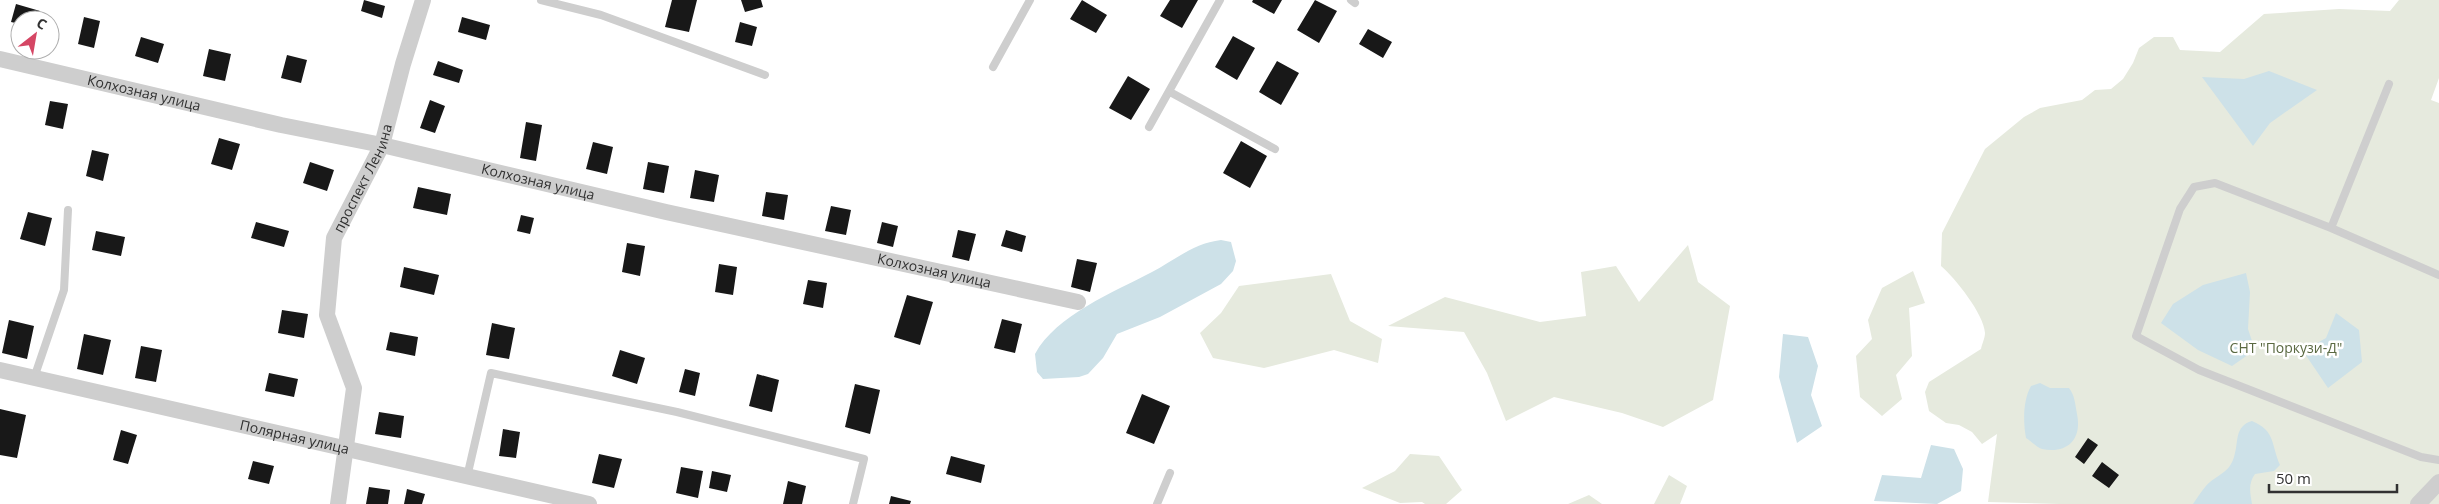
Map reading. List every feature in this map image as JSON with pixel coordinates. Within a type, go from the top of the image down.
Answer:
[{"type":"street","name":"проспект Ленина","points":[[338,504],[354,388],[327,315],[334,238],[382,145],[403,64],[423,0]]},
{"type":"street","name":"Колхозная улица","points":[[0,59],[281,124],[382,145],[666,212],[1078,302]]},
{"type":"street","name":"Полярная улица","points":[[0,370],[589,504]]},
{"type":"street","points":[[2418,504],[2439,482]]},
{"type":"lane","points":[[541,0],[601,15],[765,75]]},
{"type":"lane","points":[[993,67],[1030,0]]},
{"type":"lane","points":[[1149,127],[1220,0]]},
{"type":"lane","points":[[2331,228],[2389,84]]},
{"type":"lane","points":[[1170,92],[1275,149]]},
{"type":"lane","points":[[2439,275],[2331,228],[2215,183],[2194,187],[2180,209],[2136,336],[2199,370],[2422,457],[2439,460]]},
{"type":"lane","points":[[34,378],[64,290],[68,210]]},
{"type":"lane","points":[[467,477],[491,372],[677,412],[864,459],[853,504]]},
{"type":"lane","points":[[1157,504],[1170,473]]},
{"type":"green space","name":"СНТ \"Поркузи-Д\"","points":[[2399,0],[2439,0],[2439,78],[2431,100],[2439,103],[2439,504],[2060,504],[1988,502],[1997,434],[1982,444],[1972,432],[1959,425],[1946,423],[1929,411],[1925,392],[1929,382],[1981,349],[1985,337],[1980,316],[1961,287],[1941,266],[1942,233],[1985,149],[2024,117],[2040,108],[2082,100],[2095,90],[2111,89],[2123,79],[2133,63],[2139,48],[2154,37],[2173,37],[2180,50],[2220,52],[2264,14],[2339,9],[2390,11]]},
{"type":"green space","points":[[1688,245],[1698,282],[1730,306],[1713,400],[1663,427],[1622,413],[1554,397],[1506,421],[1487,373],[1464,332],[1388,326],[1445,297],[1540,322],[1586,316],[1581,272],[1616,266],[1639,302]]},
{"type":"green space","points":[[1913,271],[1925,303],[1909,308],[1912,356],[1896,375],[1902,399],[1882,416],[1860,397],[1856,356],[1872,339],[1868,320],[1882,288]]},
{"type":"green space","points":[[1331,274],[1350,321],[1382,339],[1378,363],[1334,350],[1264,368],[1213,358],[1200,333],[1221,313],[1239,286]]},
{"type":"green space","points":[[1410,454],[1439,456],[1462,490],[1446,504],[1425,504],[1422,502],[1400,503],[1362,488],[1395,471]]},
{"type":"green space","points":[[1669,475],[1687,486],[1680,504],[1654,504]]},
{"type":"green space","points":[[1589,495],[1602,504],[1568,504]]},
{"type":"shaded area","points":[[2269,71],[2317,90],[2270,123],[2253,146],[2202,77],[2244,79]]},
{"type":"shaded area","points":[[1221,240],[1231,242],[1236,261],[1233,271],[1221,284],[1160,317],[1117,334],[1103,358],[1088,374],[1079,377],[1043,379],[1037,372],[1035,354],[1044,340],[1071,316],[1193,248]]},
{"type":"shaded area","points":[[2246,273],[2250,292],[2248,329],[2255,350],[2232,366],[2198,350],[2161,323],[2173,304],[2203,285]]},
{"type":"shaded area","points":[[2336,313],[2359,330],[2362,362],[2328,388],[2303,351],[2326,338]]},
{"type":"shaded area","points":[[1783,334],[1808,337],[1818,366],[1811,395],[1822,426],[1797,443],[1779,377]]},
{"type":"shaded area","points":[[2040,383],[2050,388],[2069,388],[2074,397],[2078,423],[2077,430],[2072,442],[2060,449],[2042,449],[2026,438],[2024,418],[2026,398],[2031,386]]},
{"type":"shaded area","points":[[2252,421],[2260,425],[2269,434],[2280,465],[2274,471],[2255,474],[2250,485],[2252,504],[2193,504],[2208,484],[2230,466],[2234,457],[2238,435],[2246,423]]},
{"type":"shaded area","points":[[1931,445],[1954,449],[1963,469],[1961,491],[1937,504],[1874,501],[1882,475],[1921,478]]},
{"type":"building","points":[[364,0],[385,6],[382,18],[361,11]]},
{"type":"building","points":[[672,0],[697,0],[689,32],[665,27]]},
{"type":"building","points":[[741,0],[761,0],[763,7],[745,12]]},
{"type":"building","points":[[1082,0],[1107,15],[1096,33],[1070,19]]},
{"type":"building","points":[[1170,0],[1198,0],[1182,28],[1160,16]]},
{"type":"building","points":[[1253,0],[1282,0],[1274,14],[1252,2]]},
{"type":"building","points":[[1315,0],[1337,11],[1319,43],[1297,30]]},
{"type":"building","points":[[16,4],[37,10],[14,10]]},
{"type":"building","points":[[84,17],[100,21],[94,48],[78,44]]},
{"type":"building","points":[[462,17],[490,25],[486,40],[458,32]]},
{"type":"building","points":[[740,22],[757,27],[752,46],[735,42]]},
{"type":"building","points":[[1368,29],[1392,42],[1383,58],[1359,44]]},
{"type":"building","points":[[1233,36],[1255,48],[1237,80],[1215,67]]},
{"type":"building","points":[[141,37],[164,44],[158,63],[135,56]]},
{"type":"building","points":[[209,49],[231,54],[225,81],[203,76]]},
{"type":"building","points":[[287,55],[307,60],[301,83],[281,78]]},
{"type":"building","points":[[438,61],[463,70],[459,83],[433,75]]},
{"type":"building","points":[[1277,61],[1299,73],[1281,105],[1259,92]]},
{"type":"building","points":[[1128,76],[1150,89],[1131,120],[1109,108]]},
{"type":"building","points":[[430,100],[445,106],[435,133],[420,128]]},
{"type":"building","points":[[50,101],[68,104],[63,129],[45,125]]},
{"type":"building","points":[[526,122],[542,125],[536,161],[520,158]]},
{"type":"building","points":[[219,138],[240,144],[232,170],[211,164]]},
{"type":"building","points":[[1241,141],[1267,156],[1250,188],[1223,173]]},
{"type":"building","points":[[593,142],[613,147],[607,174],[586,169]]},
{"type":"building","points":[[92,150],[109,154],[103,181],[86,176]]},
{"type":"building","points":[[310,162],[334,170],[327,191],[303,183]]},
{"type":"building","points":[[648,162],[669,166],[664,193],[643,189]]},
{"type":"building","points":[[695,170],[719,175],[714,202],[690,198]]},
{"type":"building","points":[[418,187],[451,194],[447,215],[413,208]]},
{"type":"building","points":[[766,192],[788,195],[784,220],[762,216]]},
{"type":"building","points":[[831,206],[851,210],[846,235],[825,231]]},
{"type":"building","points":[[28,212],[52,218],[45,246],[20,239]]},
{"type":"building","points":[[521,215],[534,218],[530,234],[517,231]]},
{"type":"building","points":[[256,222],[289,231],[284,247],[251,238]]},
{"type":"building","points":[[882,222],[898,226],[893,247],[877,243]]},
{"type":"building","points":[[958,230],[976,234],[969,261],[952,257]]},
{"type":"building","points":[[1006,230],[1026,236],[1022,252],[1001,246]]},
{"type":"building","points":[[96,231],[125,237],[121,256],[92,250]]},
{"type":"building","points":[[627,243],[645,246],[640,276],[622,272]]},
{"type":"building","points":[[1077,259],[1097,263],[1090,292],[1071,287]]},
{"type":"building","points":[[719,264],[737,267],[733,295],[715,292]]},
{"type":"building","points":[[404,267],[439,275],[434,295],[400,287]]},
{"type":"building","points":[[808,280],[827,283],[823,308],[803,304]]},
{"type":"building","points":[[907,295],[933,302],[920,345],[894,337]]},
{"type":"building","points":[[282,310],[308,314],[304,338],[278,333]]},
{"type":"building","points":[[1002,319],[1022,324],[1015,353],[994,348]]},
{"type":"building","points":[[9,320],[34,326],[27,359],[2,353]]},
{"type":"building","points":[[492,323],[515,328],[509,359],[486,355]]},
{"type":"building","points":[[390,332],[418,337],[415,356],[386,350]]},
{"type":"building","points":[[84,334],[111,340],[103,375],[77,369]]},
{"type":"building","points":[[141,346],[162,350],[156,382],[135,378]]},
{"type":"building","points":[[620,350],[645,358],[637,384],[612,376]]},
{"type":"building","points":[[685,369],[700,373],[695,396],[679,392]]},
{"type":"building","points":[[269,373],[298,379],[294,397],[265,391]]},
{"type":"building","points":[[757,374],[779,380],[772,412],[749,406]]},
{"type":"building","points":[[855,384],[880,390],[870,434],[845,427]]},
{"type":"building","points":[[1142,394],[1170,406],[1154,444],[1126,433]]},
{"type":"building","points":[[0,409],[26,415],[17,458],[0,455]]},
{"type":"building","points":[[379,412],[404,416],[401,438],[375,434]]},
{"type":"building","points":[[503,429],[520,432],[516,458],[499,456]]},
{"type":"building","points":[[121,430],[137,435],[128,464],[113,460]]},
{"type":"building","points":[[2088,438],[2098,445],[2084,464],[2075,457]]},
{"type":"building","points":[[599,454],[622,459],[614,488],[592,483]]},
{"type":"building","points":[[951,456],[985,465],[981,483],[946,474]]},
{"type":"building","points":[[253,461],[274,466],[269,484],[248,479]]},
{"type":"building","points":[[2102,462],[2119,475],[2109,488],[2092,476]]},
{"type":"building","points":[[681,467],[703,471],[698,498],[676,493]]},
{"type":"building","points":[[712,471],[731,475],[727,492],[709,488]]},
{"type":"building","points":[[788,481],[806,486],[802,504],[783,504]]},
{"type":"building","points":[[369,487],[390,490],[388,504],[366,504]]},
{"type":"building","points":[[407,489],[425,494],[422,504],[404,504]]},
{"type":"building","points":[[891,496],[911,501],[910,504],[889,504]]}]
